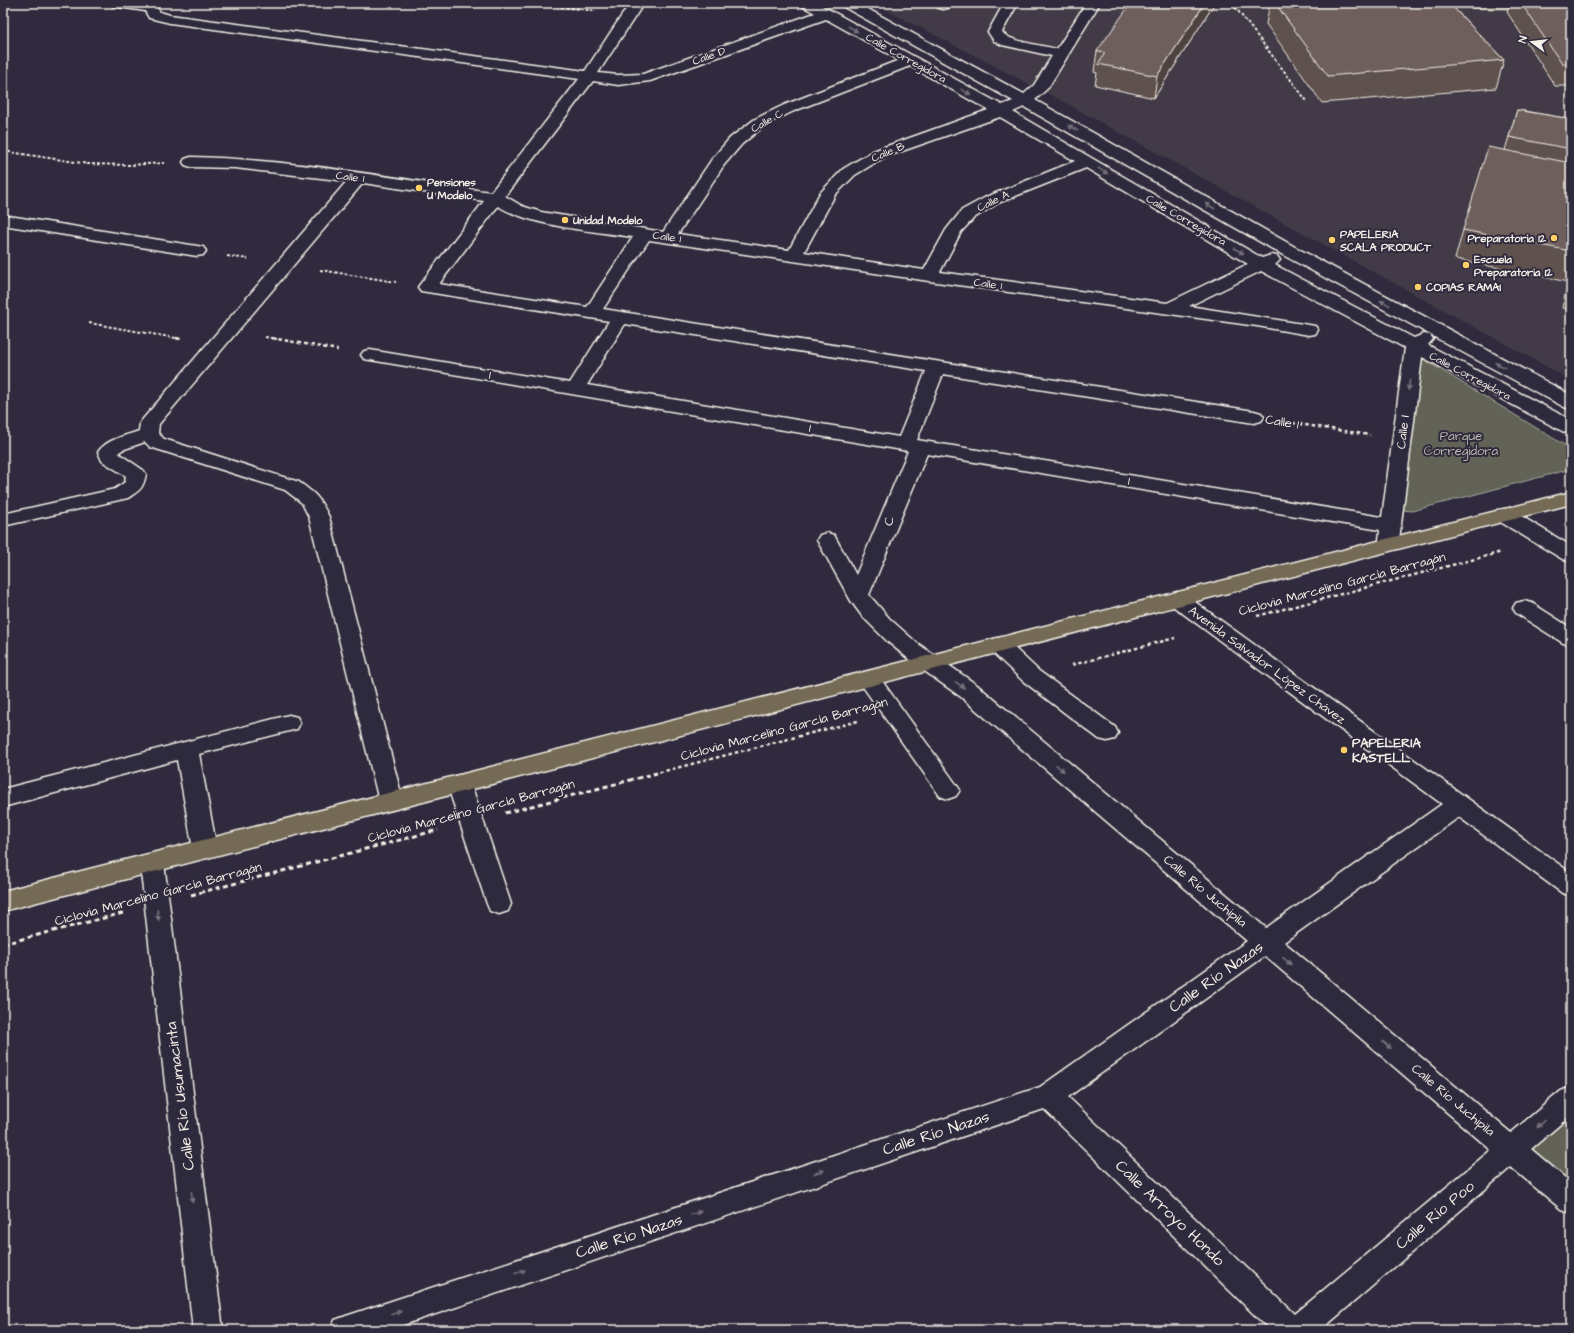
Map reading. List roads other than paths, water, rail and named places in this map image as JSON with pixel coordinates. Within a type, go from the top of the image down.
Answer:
[{"type":"main road","points":[[3,901],[1571,498]]},
{"type":"street","points":[[117,3],[153,8],[170,19],[588,77]]},
{"type":"street","points":[[496,198],[588,77],[637,3]]},
{"type":"street","name":"Calle Corregidora","points":[[806,3],[1001,111],[1262,265],[1414,347],[1571,428]]},
{"type":"street","name":"Calle Corregidora","points":[[847,3],[1025,100],[1289,251],[1571,403]]},
{"type":"street","points":[[1011,3],[996,32],[999,38],[1007,42],[1061,54]]},
{"type":"street","name":"Calle B","points":[[794,256],[828,193],[849,172],[879,154],[1001,111],[1025,100],[1040,88],[1092,3]]},
{"type":"street","name":"Calle D","points":[[588,77],[618,80],[645,78],[827,14]]},
{"type":"street","name":"Calle C","points":[[668,237],[718,162],[736,141],[760,122],[789,108],[910,61]]},
{"type":"street","name":"Calle 1","points":[[191,162],[235,163],[359,178],[496,198],[516,210],[539,217],[929,276],[1309,330]]},
{"type":"street","name":"Calle A","points":[[929,276],[954,230],[968,214],[992,200],[1087,162]]},
{"type":"street","points":[[148,434],[150,423],[359,178]]},
{"type":"street","name":"Calle 1","points":[[496,198],[427,287],[1254,417]]},
{"type":"street","points":[[3,220],[197,251]]},
{"type":"street","points":[[592,313],[644,234]]},
{"type":"street","points":[[1169,309],[1289,251]]},
{"type":"street","points":[[1310,290],[1334,275]]},
{"type":"street","points":[[575,389],[620,318]]},
{"type":"street","points":[[1414,347],[1436,330]]},
{"type":"street","name":"Calle I","points":[[1389,545],[1414,347]]},
{"type":"street","name":"1","points":[[370,355],[1391,525]]},
{"type":"street","name":"C","points":[[858,595],[913,445],[936,368]]},
{"type":"street","points":[[1504,394],[1522,377]]},
{"type":"street","points":[[3,520],[122,494],[134,484],[136,474],[109,457],[108,452],[115,446],[148,434]]},
{"type":"street","points":[[148,434],[157,443],[292,486],[310,498],[319,517],[391,801]]},
{"type":"street","points":[[1504,515],[1546,541],[1571,554]]},
{"type":"street","points":[[827,540],[858,595],[887,629],[928,664]]},
{"type":"street","name":"Avenida Salvador López Chávez","points":[[1177,599],[1571,886]]},
{"type":"street","points":[[1524,608],[1571,638]]},
{"type":"street","points":[[998,645],[1031,676],[1107,732]]},
{"type":"street","name":"Calle Río Juchipila","points":[[928,664],[969,691],[1571,1200]]},
{"type":"street","points":[[869,679],[948,790]]},
{"type":"street","points":[[3,798],[289,723]]},
{"type":"street","points":[[187,749],[205,849]]},
{"type":"street","points":[[459,784],[499,904]]},
{"type":"street","name":"Calle Río Nazas","points":[[346,1330],[1049,1096],[1459,804]]},
{"type":"street","name":"Calle Río Usumacinta","points":[[152,863],[208,1330]]},
{"type":"street","name":"Calle Arroyo Hondo","points":[[1049,1096],[1291,1330]]},
{"type":"street","name":"Calle Río Poo","points":[[1299,1330],[1571,1099]]},
{"type":"place","name":"Pensiones U Modelo","points":[[419,188]]},
{"type":"place","name":"Unidad Modelo","points":[[565,220]]},
{"type":"place","name":"Preparatoria 12","points":[[1554,238]]},
{"type":"place","name":"PAPELERIA SCALA PRODUCT","points":[[1332,240]]},
{"type":"place","name":"Escuela Preparatoria 12","points":[[1466,265]]},
{"type":"place","name":"COPIAS RAMAI","points":[[1418,287]]},
{"type":"place","name":"PAPELERIA KASTELL","points":[[1344,750]]},
{"type":"park label","name":"Parque Corregidora","points":[[1461,444]]}]
